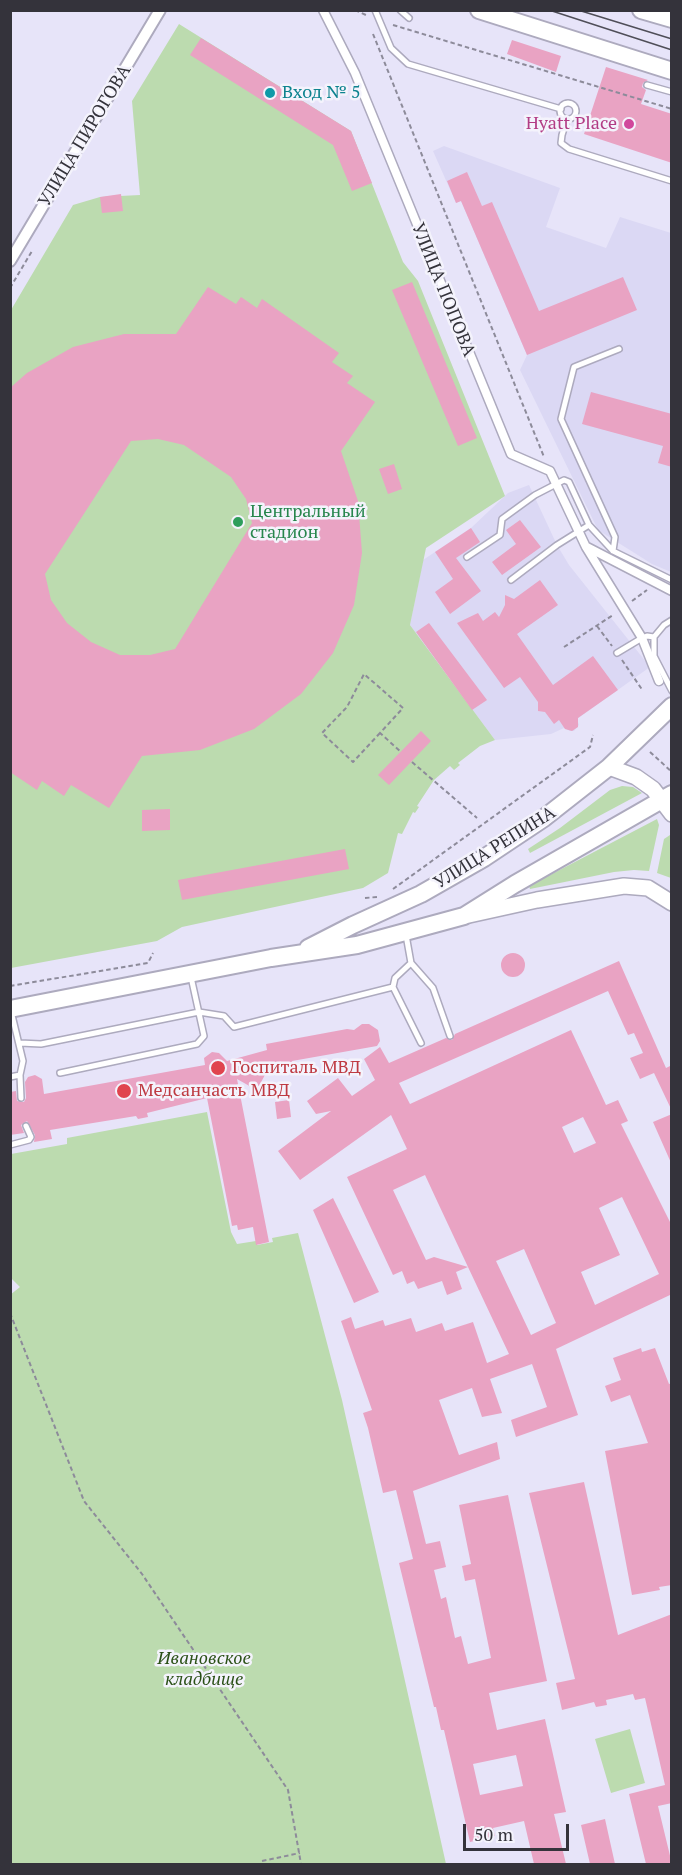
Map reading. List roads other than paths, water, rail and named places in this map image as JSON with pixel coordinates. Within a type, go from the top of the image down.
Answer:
[{"type":"main road","points":[[479,10],[672,71]]},
{"type":"main road","points":[[641,10],[672,19]]},
{"type":"main road","name":"УЛИЦА РЕПИНА","points":[[294,955],[421,894],[484,858],[544,818],[609,767],[672,706]]},
{"type":"main road","points":[[609,767],[636,777],[666,796],[672,814]]},
{"type":"main road","name":"УЛИЦА РЕПИНА","points":[[464,916],[489,899],[666,796]]},
{"type":"main road","name":"УЛИЦА РЕПИНА","points":[[10,1009],[357,945],[464,916],[537,900],[624,886],[648,888],[672,903]]},
{"type":"street","name":"УЛИЦА ПИРОГОВА","points":[[10,261],[160,10]]},
{"type":"street","name":"УЛИЦА ПОПОВА","points":[[323,10],[355,73],[511,454],[550,471],[556,484]]},
{"type":"street","points":[[556,484],[586,547],[642,638],[659,681]]},
{"type":"street","points":[[586,547],[672,591]]},
{"type":"lane","points":[[375,10],[391,48],[408,64],[561,109]]},
{"type":"lane","points":[[400,10],[409,18]]},
{"type":"lane","points":[[647,85],[672,92]]},
{"type":"lane","points":[[561,109],[568,103],[576,109],[576,114],[567,119]]},
{"type":"lane","points":[[561,109],[561,113],[567,119]]},
{"type":"lane","points":[[567,119],[561,143],[569,148],[672,181]]},
{"type":"lane","points":[[613,551],[615,537],[561,419],[574,367],[619,349]]},
{"type":"lane","points":[[467,557],[500,535],[502,519],[535,495],[564,480],[569,482],[589,525],[613,551],[672,580]]},
{"type":"lane","points":[[511,580],[556,545],[589,525]]},
{"type":"lane","points":[[672,620],[664,625],[654,637],[654,656],[672,691]]},
{"type":"lane","points":[[617,653],[642,638],[654,637]]},
{"type":"lane","points":[[405,931],[411,963],[433,988],[450,1036]]},
{"type":"lane","points":[[411,963],[395,978],[393,987],[421,1043]]},
{"type":"lane","points":[[60,1073],[197,1044],[204,1036],[191,976]]},
{"type":"lane","points":[[20,1043],[40,1044],[199,1012],[224,1016],[234,1027],[393,987]]},
{"type":"lane","points":[[10,1009],[23,1061],[20,1075],[21,1098]]},
{"type":"lane","points":[[10,1077],[20,1075]]},
{"type":"lane","points":[[10,1145],[31,1137],[26,1126]]},
{"type":"tram line","points":[[549,10],[672,50]]},
{"type":"tram line","points":[[578,10],[672,39]]},
{"type":"place","name":"Вход № 5","points":[[270,93]]},
{"type":"place","name":"Hyatt Place","points":[[629,124]]},
{"type":"place","name":"Центральный стадион","points":[[238,522]]},
{"type":"place","name":"Госпиталь МВД","points":[[218,1068]]},
{"type":"place","name":"Медсанчасть МВД","points":[[124,1091]]},
{"type":"park label","name":"Ивановское кладбище","points":[[204,1669]]}]
